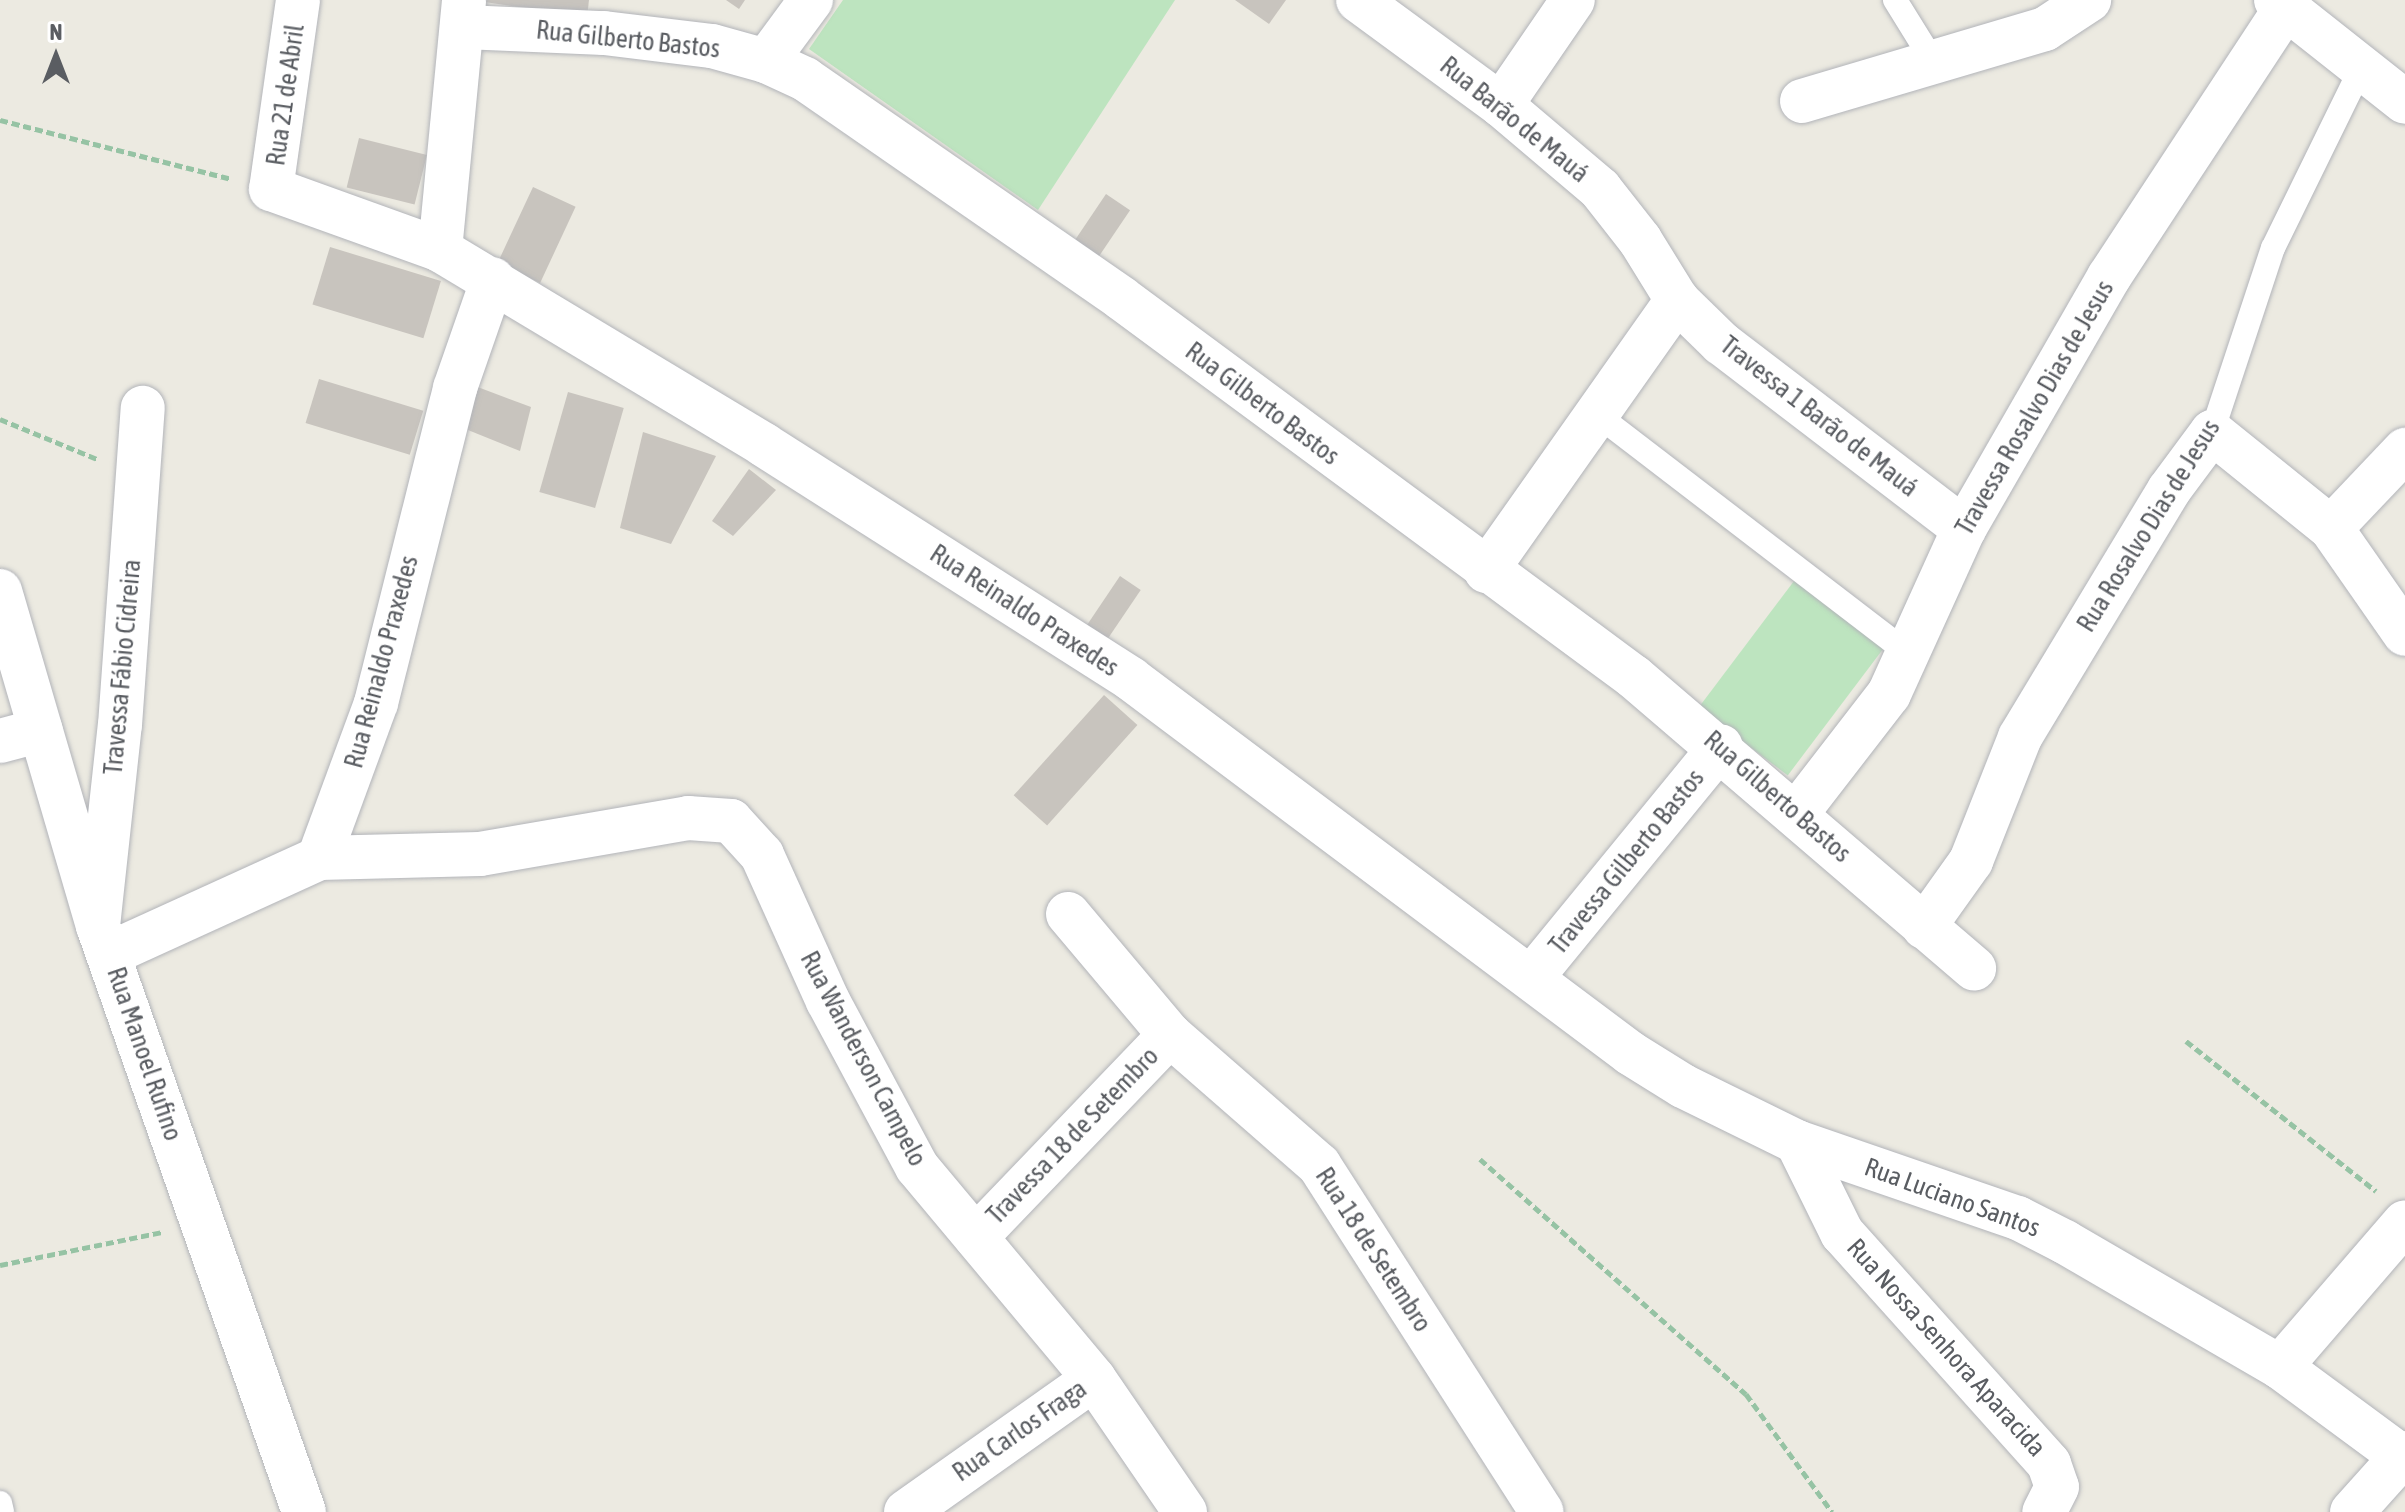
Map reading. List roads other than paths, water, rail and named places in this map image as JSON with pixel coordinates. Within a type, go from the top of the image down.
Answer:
[{"type":"street","name":"Rua 21 de Abril","points":[[271,189],[298,0]]},
{"type":"street","points":[[766,61],[811,0]]},
{"type":"street","name":"Rua Barão de Mauá","points":[[1358,0],[1501,105],[1600,189],[1640,240],[1677,300]]},
{"type":"street","points":[[1501,105],[1573,0]]},
{"type":"street","points":[[1802,101],[2045,29],[2089,0]]},
{"type":"street","points":[[2281,4],[2405,102]]},
{"type":"street","name":"Travessa Rosalvo Dias de Jesus","points":[[1797,813],[1863,734],[1909,654],[1964,529],[2109,277],[2281,4]]},
{"type":"street","points":[[440,250],[464,14]]},
{"type":"street","name":"Rua Gilberto Bastos","points":[[464,14],[605,17],[766,61],[860,114],[1121,298],[1721,746],[1974,968]]},
{"type":"street","name":"Rua Reinaldo Praxedes","points":[[271,189],[440,250],[493,279],[1131,679],[1532,977]]},
{"type":"street","name":"Rua Reinaldo Praxedes","points":[[319,858],[376,703],[455,388],[493,279]]},
{"type":"street","points":[[1486,571],[1677,300]]},
{"type":"street","name":"Travessa 1 Barão de Mauá","points":[[1677,300],[1721,343],[1964,529]]},
{"type":"street","name":"Travessa Fábio Cidreira","points":[[104,940],[143,408]]},
{"type":"street","points":[[2212,432],[2331,528],[2405,634]]},
{"type":"street","name":"Rua Rosalvo Dias de Jesus","points":[[1924,927],[1971,861],[2020,737],[2169,490],[2212,432]]},
{"type":"street","points":[[2331,528],[2405,450]]},
{"type":"street","name":"Rua Manoel Rufino","points":[[0,591],[104,940],[304,1512]]},
{"type":"street","points":[[0,741],[41,730]]},
{"type":"street","name":"Travessa Gilberto Bastos","points":[[1532,977],[1721,746]]},
{"type":"street","name":"Rua Wanderson Campelo","points":[[319,858],[480,854],[688,818],[731,821],[762,855],[828,1001],[917,1167],[1094,1379],[1185,1512]]},
{"type":"street","points":[[104,940],[319,858]]},
{"type":"street","name":"Rua 18 de Setembro","points":[[1068,914],[1170,1035],[1319,1165],[1542,1512]]},
{"type":"street","name":"Rua Luciano Santos","points":[[1532,977],[1656,1070],[1797,1142],[2018,1218],[2280,1367],[2404,1456]]},
{"type":"street","name":"Travessa 18 de Setembro","points":[[976,1237],[1170,1035]]},
{"type":"street","name":"Rua Nossa Senhora Aparacida","points":[[1797,1142],[1851,1243],[2049,1464],[2057,1487],[2044,1512]]},
{"type":"street","points":[[2280,1367],[2393,1208]]},
{"type":"street","name":"Rua Carlos Fraga","points":[[906,1512],[1094,1379]]},
{"type":"street","points":[[2352,1512],[2404,1456]]},
{"type":"lane","points":[[1895,0],[1934,63]]},
{"type":"lane","name":"Rua Rosalvo Dias de Jesus","points":[[2212,432],[2273,248],[2362,66]]},
{"type":"lane","points":[[1595,413],[1909,654]]},
{"type":"lane","points":[[0,1503],[2,1512]]}]
